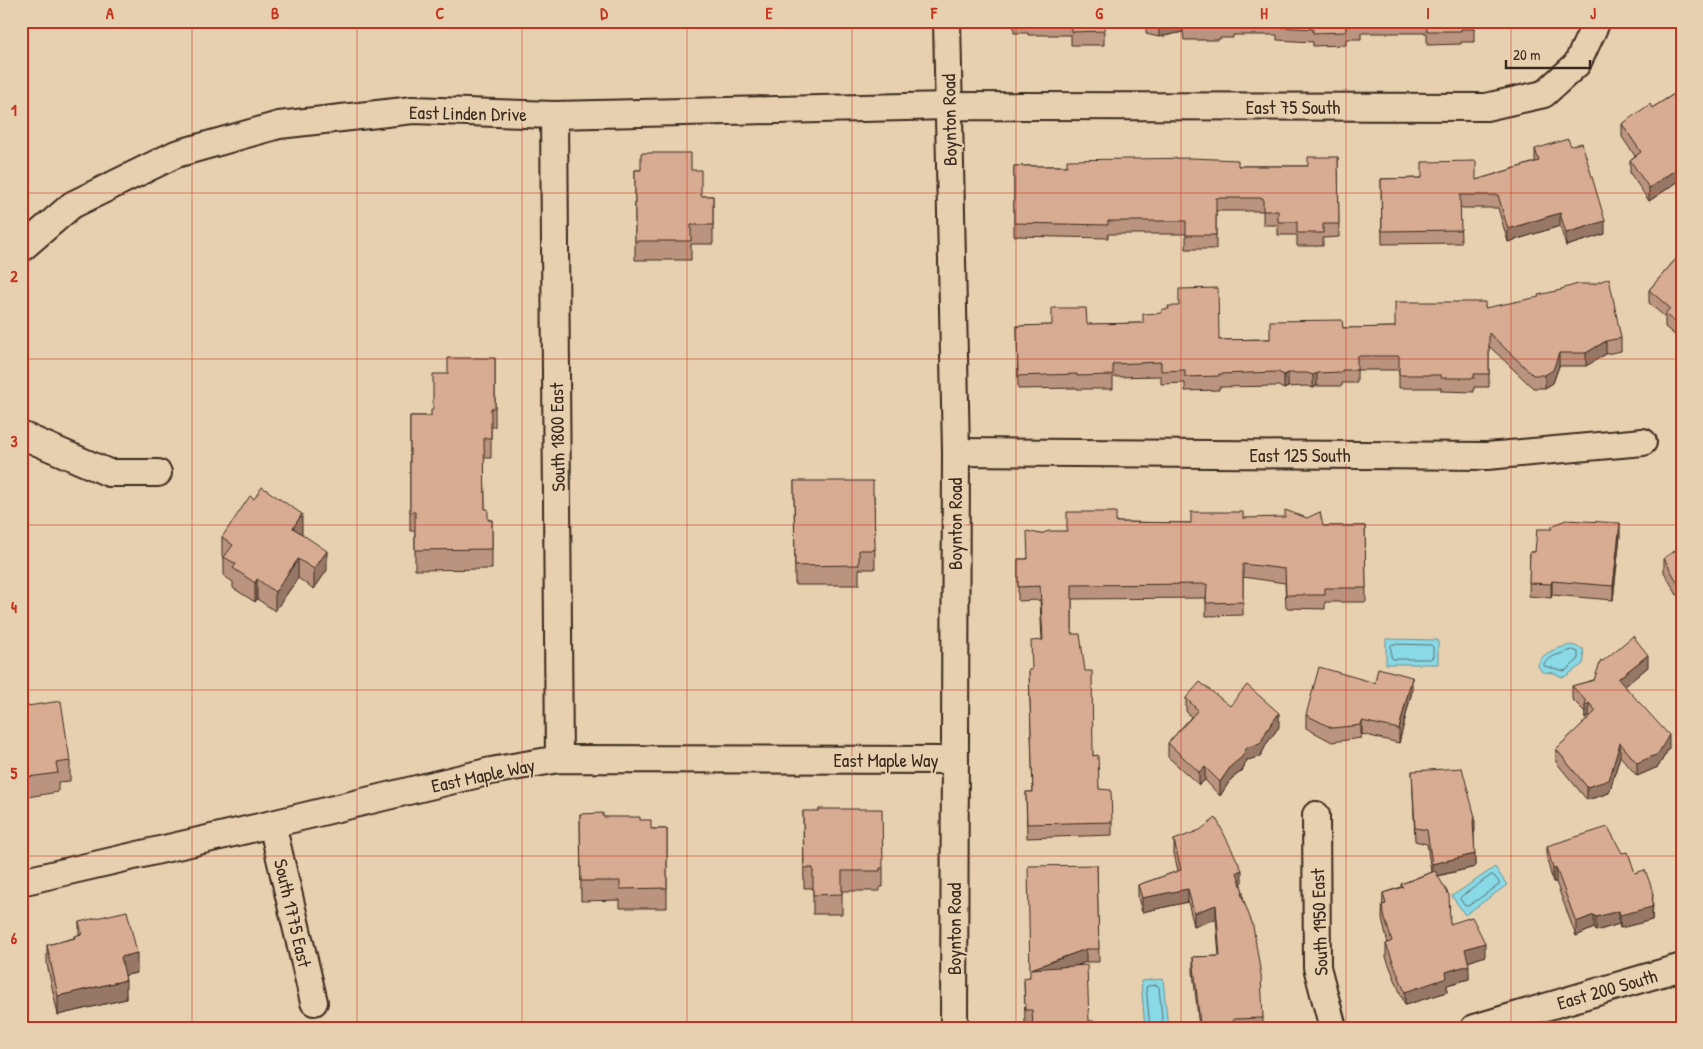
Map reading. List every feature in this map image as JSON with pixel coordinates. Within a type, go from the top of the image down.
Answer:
[{"type":"street","name":"Boynton Road","points":[[947,21],[956,452],[954,1028]]},
{"type":"street","name":"East 75 South","points":[[948,106],[1486,107],[1544,94],[1577,64],[1597,21]]},
{"type":"street","name":"East Linden Drive","points":[[21,249],[72,205],[176,154],[279,125],[413,110],[554,115],[948,106]]},
{"type":"street","name":"South 1800 East","points":[[554,115],[559,759]]},
{"type":"street","points":[[21,434],[109,472],[158,474]]},
{"type":"street","name":"East 125 South","points":[[956,452],[1487,456],[1643,442]]},
{"type":"street","name":"East Maple Way","points":[[21,882],[491,771],[559,759],[955,760]]},
{"type":"street","name":"South 1950 East","points":[[1316,815],[1317,967],[1333,1028]]},
{"type":"street","name":"South 1775 East","points":[[272,824],[314,1002]]},
{"type":"street","name":"East 200 South","points":[[1474,1028],[1682,967]]},
{"type":"water","points":[[1386,639],[1438,640],[1438,664],[1386,664]]},
{"type":"water","points":[[1572,645],[1583,649],[1583,664],[1562,677],[1554,673],[1542,672],[1538,666],[1542,657],[1556,649]]},
{"type":"water","points":[[1495,867],[1507,885],[1465,915],[1452,896]]},
{"type":"water","points":[[1163,979],[1168,1028],[1145,1028],[1141,981]]},
{"type":"building","points":[[1071,21],[1104,21],[1104,31],[1071,32]]},
{"type":"building","points":[[1148,21],[1172,21],[1159,24]]},
{"type":"building","points":[[1183,21],[1361,21],[1361,25],[1346,26],[1346,32],[1313,33],[1313,29],[1277,27],[1277,22],[1233,22],[1233,24],[1219,24],[1219,26],[1184,27]]},
{"type":"building","points":[[1427,21],[1474,21],[1474,29],[1427,31]]},
{"type":"building","points":[[1682,89],[1682,165],[1649,188],[1630,160],[1641,152],[1622,124],[1650,104],[1652,108]]},
{"type":"building","points":[[1568,139],[1571,146],[1582,143],[1605,221],[1566,233],[1560,213],[1508,229],[1498,195],[1460,195],[1461,230],[1382,231],[1381,179],[1422,178],[1422,162],[1476,161],[1476,180],[1539,161],[1535,149]]},
{"type":"building","points":[[641,153],[691,153],[691,170],[701,170],[701,196],[713,196],[713,225],[691,225],[691,241],[635,241],[635,170],[641,170]]},
{"type":"building","points":[[1308,157],[1338,157],[1339,224],[1323,224],[1323,233],[1297,233],[1297,222],[1278,222],[1278,211],[1263,211],[1263,198],[1216,198],[1216,235],[1186,235],[1186,221],[1108,221],[1108,225],[1014,223],[1014,166],[1067,166],[1067,160],[1192,158],[1238,160],[1238,166],[1308,166]]},
{"type":"building","points":[[1682,252],[1682,328],[1665,314],[1670,308],[1649,290]]},
{"type":"building","points":[[1609,278],[1621,338],[1606,341],[1586,353],[1559,353],[1553,370],[1545,375],[1533,375],[1489,333],[1489,374],[1474,374],[1474,378],[1441,378],[1441,375],[1399,375],[1399,356],[1357,356],[1357,370],[1342,370],[1342,372],[1317,373],[1313,375],[1307,373],[1288,373],[1284,375],[1278,372],[1185,377],[1185,370],[1161,371],[1161,362],[1113,364],[1113,375],[1018,376],[1017,326],[1052,325],[1052,308],[1086,308],[1087,324],[1143,323],[1143,314],[1162,313],[1162,309],[1169,309],[1168,306],[1179,306],[1179,289],[1218,288],[1219,340],[1270,339],[1270,321],[1342,320],[1343,328],[1395,327],[1395,302],[1485,302],[1485,308],[1539,297],[1538,295],[1578,284],[1594,284]]},
{"type":"building","points":[[448,358],[495,358],[495,408],[491,408],[491,438],[484,438],[485,509],[488,509],[488,520],[492,520],[492,549],[415,550],[415,512],[410,512],[410,416],[431,416],[431,410],[433,410],[433,374],[448,374]]},
{"type":"building","points":[[794,481],[873,481],[875,550],[859,550],[859,565],[795,566]]},
{"type":"building","points":[[21,484],[27,487],[21,499]]},
{"type":"building","points":[[262,487],[302,514],[293,528],[327,551],[314,569],[298,559],[275,592],[257,579],[255,583],[233,568],[236,564],[224,557],[233,545],[222,537],[250,496],[254,499]]},
{"type":"building","points":[[1285,510],[1307,518],[1320,512],[1323,526],[1365,526],[1366,588],[1325,588],[1325,595],[1286,595],[1285,569],[1243,564],[1243,602],[1206,603],[1207,584],[1072,585],[1072,634],[1080,634],[1085,671],[1092,671],[1093,756],[1098,755],[1099,789],[1111,790],[1112,822],[1027,824],[1026,792],[1033,792],[1029,670],[1032,670],[1031,641],[1043,640],[1040,586],[1018,587],[1018,559],[1028,559],[1027,531],[1040,534],[1049,531],[1067,531],[1067,512],[1116,512],[1116,522],[1191,523],[1191,512],[1243,512],[1243,518],[1285,517]]},
{"type":"building","points":[[1566,520],[1620,523],[1613,586],[1552,581],[1551,584],[1529,583],[1530,552],[1535,552],[1537,529],[1552,529],[1552,526]]},
{"type":"building","points":[[1682,546],[1682,581],[1677,582],[1664,558]]},
{"type":"building","points":[[1633,636],[1648,655],[1618,679],[1669,735],[1658,754],[1637,763],[1620,743],[1609,780],[1587,787],[1556,749],[1596,711],[1589,703],[1585,706],[1586,701],[1572,686],[1594,680],[1601,660],[1603,661]]},
{"type":"building","points":[[1319,667],[1375,683],[1378,668],[1412,677],[1399,729],[1362,721],[1361,725],[1332,728],[1306,715]]},
{"type":"building","points":[[1200,682],[1230,706],[1247,685],[1279,713],[1260,744],[1247,747],[1242,757],[1231,766],[1220,782],[1205,767],[1199,772],[1168,743],[1198,710],[1186,698]]},
{"type":"building","points":[[61,701],[70,761],[56,763],[58,773],[21,778],[21,707]]},
{"type":"building","points":[[1462,768],[1475,817],[1473,822],[1475,854],[1432,864],[1427,830],[1415,828],[1412,771]]},
{"type":"building","points":[[819,809],[882,809],[883,868],[880,868],[880,871],[842,871],[842,894],[813,895],[813,868],[804,868],[803,811],[819,811]]},
{"type":"building","points":[[603,813],[603,817],[640,817],[640,820],[651,820],[651,829],[667,829],[667,888],[620,889],[620,881],[581,881],[580,814]]},
{"type":"building","points":[[1216,818],[1242,870],[1237,872],[1243,892],[1241,893],[1253,926],[1261,975],[1263,1018],[1233,1019],[1234,1028],[1203,1028],[1202,1023],[1200,1024],[1193,957],[1220,956],[1216,905],[1194,913],[1188,889],[1142,898],[1138,885],[1181,870],[1174,840],[1200,830]]},
{"type":"building","points":[[1608,827],[1622,853],[1628,852],[1635,873],[1645,870],[1653,891],[1652,907],[1620,915],[1619,911],[1596,917],[1594,915],[1576,922],[1556,868],[1553,869],[1547,846]]},
{"type":"building","points":[[1097,865],[1099,949],[1086,949],[1031,969],[1087,965],[1089,1021],[1095,1021],[1095,1028],[1033,1028],[1032,1010],[1025,1010],[1024,978],[1030,977],[1028,866]]},
{"type":"building","points":[[1435,871],[1449,895],[1450,924],[1472,917],[1485,943],[1465,949],[1469,965],[1446,972],[1447,978],[1405,992],[1386,944],[1392,941],[1382,905],[1386,904],[1383,893],[1403,887],[1401,884]]},
{"type":"building","points":[[127,911],[137,953],[121,957],[126,980],[58,996],[47,945],[75,938],[74,936],[82,934],[79,922]]}]
